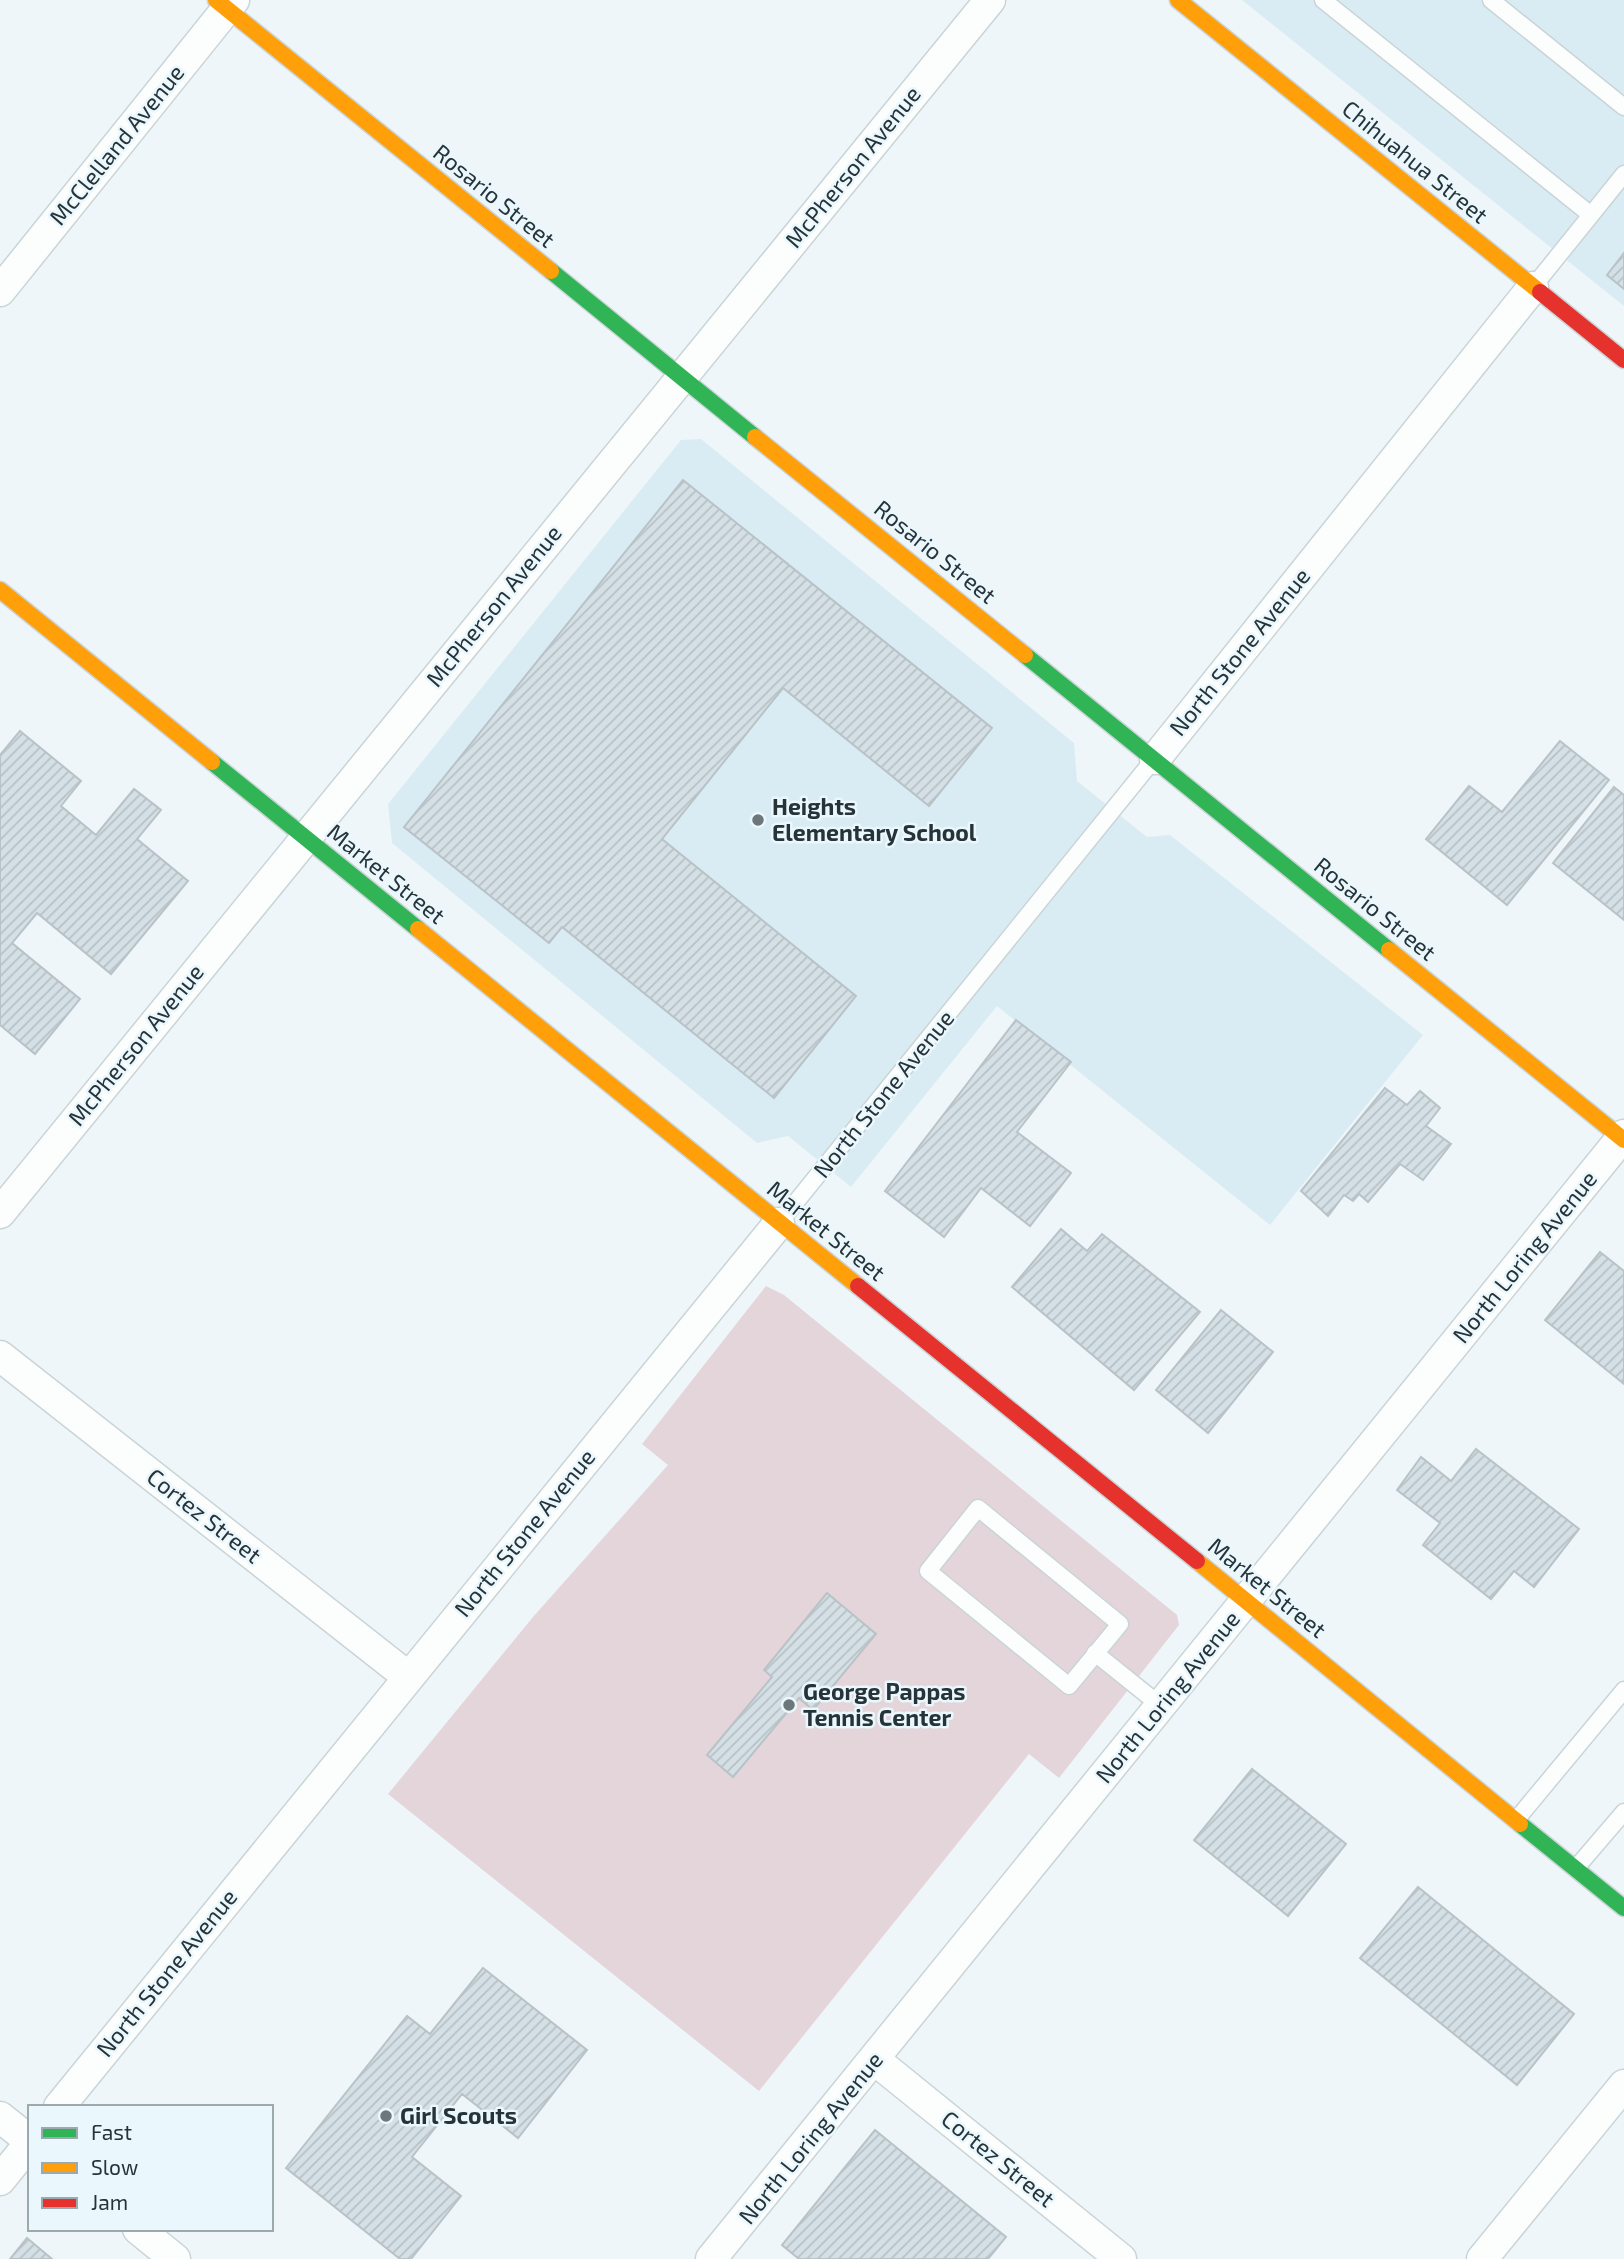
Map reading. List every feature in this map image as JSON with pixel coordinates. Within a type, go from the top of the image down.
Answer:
[{"type":"street","name":"McPherson Avenue","points":[[0,1213],[680,376],[990,0]]},
{"type":"street","name":"Chihuahua Street","points":[[1178,0],[1624,360]]},
{"type":"street","name":"Rosario Street","points":[[226,3],[680,376],[1623,1138]]},
{"type":"street","name":"McClelland Avenue","points":[[0,291],[226,3]]},
{"type":"street","name":"North Stone Avenue","points":[[1155,759],[1533,287]]},
{"type":"street","name":"Market Street","points":[[0,590],[1624,1908]]},
{"type":"street","name":"North Loring Avenue","points":[[711,2259],[1623,1138]]},
{"type":"street","name":"North Stone Avenue","points":[[61,2105],[407,1676],[779,1223]]},
{"type":"street","name":"Cortez Street","points":[[0,1356],[407,1676]]},
{"type":"street","name":"Cortez Street","points":[[875,2060],[1121,2259]]},
{"type":"street","points":[[1482,2259],[1624,2085]]},
{"type":"street","points":[[0,2117],[28,2140]]},
{"type":"street","points":[[0,2180],[28,2145]]},
{"type":"street","points":[[140,2231],[175,2259]]},
{"type":"lane","points":[[1323,0],[1591,215]]},
{"type":"lane","points":[[1491,0],[1624,107]]},
{"type":"lane","name":"North Stone Avenue","points":[[1533,287],[1624,174]]},
{"type":"lane","name":"North Stone Avenue","points":[[779,1223],[1155,759]]},
{"type":"lane","points":[[978,1508],[1120,1624],[1096,1654],[1069,1686],[928,1571],[978,1508]]},
{"type":"lane","points":[[1096,1654],[1161,1706]]},
{"type":"lane","points":[[1516,1820],[1624,1690]]},
{"type":"lane","points":[[1576,1868],[1624,1812]]},
{"type":"shaded area","points":[[1242,0],[1624,0],[1624,306]]},
{"type":"shaded area","name":"Heights Elementary School","points":[[701,439],[1074,743],[1077,781],[1147,837],[1170,835],[1423,1035],[1270,1225],[997,1006],[851,1187],[788,1136],[757,1143],[392,843],[388,804],[681,440]]},
{"type":"shaded area","name":"George Pappas Tennis Center","points":[[766,1286],[784,1295],[1177,1615],[1179,1625],[1059,1778],[1029,1754],[759,2091],[388,1794],[533,1617],[668,1465],[642,1444]]},
{"type":"building","points":[[1624,253],[1624,289],[1607,275]]},
{"type":"building","points":[[683,480],[992,728],[929,806],[783,688],[662,839],[856,996],[774,1098],[562,927],[549,943],[404,827]]},
{"type":"building","points":[[20,731],[81,781],[61,806],[96,835],[134,789],[161,810],[137,839],[188,881],[111,974],[37,913],[12,943],[80,999],[35,1054],[0,1025],[0,755]]},
{"type":"building","points":[[1560,741],[1609,780],[1507,905],[1426,839],[1469,786],[1502,812]]},
{"type":"building","points":[[1614,787],[1624,795],[1624,920],[1553,863]]},
{"type":"building","points":[[1016,1020],[1071,1062],[1017,1132],[1071,1173],[1030,1226],[981,1188],[944,1237],[885,1191]]},
{"type":"building","points":[[1385,1088],[1407,1105],[1420,1091],[1440,1108],[1426,1126],[1451,1144],[1423,1180],[1400,1164],[1368,1202],[1359,1194],[1353,1201],[1344,1195],[1328,1216],[1301,1191]]},
{"type":"building","points":[[1061,1229],[1087,1251],[1102,1234],[1200,1312],[1134,1390],[1012,1287]]},
{"type":"building","points":[[1600,1252],[1624,1271],[1624,1384],[1545,1320]]},
{"type":"building","points":[[1221,1310],[1273,1352],[1208,1433],[1156,1390]]},
{"type":"building","points":[[1476,1449],[1579,1529],[1534,1587],[1514,1571],[1491,1599],[1423,1545],[1440,1523],[1397,1490],[1421,1457],[1451,1481]]},
{"type":"building","points":[[827,1593],[876,1634],[813,1710],[799,1698],[733,1777],[707,1755],[772,1677],[764,1670]]},
{"type":"building","points":[[1252,1769],[1346,1844],[1288,1916],[1194,1840]]},
{"type":"building","points":[[1418,1887],[1574,2014],[1517,2085],[1360,1958]]},
{"type":"building","name":"Girl Scouts","points":[[483,1968],[587,2050],[518,2138],[462,2094],[412,2157],[461,2196],[411,2259],[400,2259],[286,2168],[407,2016],[430,2034]]},
{"type":"building","points":[[875,2130],[1006,2237],[988,2259],[799,2259],[782,2245]]},
{"type":"building","points":[[27,2238],[52,2259],[10,2259]]},
{"type":"traffic: fast","points":[[551,271],[755,437]]},
{"type":"traffic: fast","points":[[1025,655],[1389,950]]},
{"type":"traffic: fast","points":[[212,762],[418,929]]},
{"type":"traffic: fast","points":[[1520,1824],[1624,1908]]},
{"type":"traffic: slow","points":[[216,0],[551,271]]},
{"type":"traffic: slow","points":[[1178,0],[1540,292]]},
{"type":"traffic: slow","points":[[755,437],[1025,655]]},
{"type":"traffic: slow","points":[[0,590],[212,762]]},
{"type":"traffic: slow","points":[[418,929],[858,1286]]},
{"type":"traffic: slow","points":[[1389,950],[1624,1140]]},
{"type":"traffic: slow","points":[[1197,1561],[1520,1824]]},
{"type":"traffic: jam","points":[[1540,292],[1624,360]]},
{"type":"traffic: jam","points":[[858,1286],[1197,1561]]},
{"type":"place","name":"Heights Elementary School","points":[[758,820]]},
{"type":"place","name":"George Pappas Tennis Center","points":[[789,1705]]},
{"type":"place","name":"Girl Scouts","points":[[386,2116]]}]
